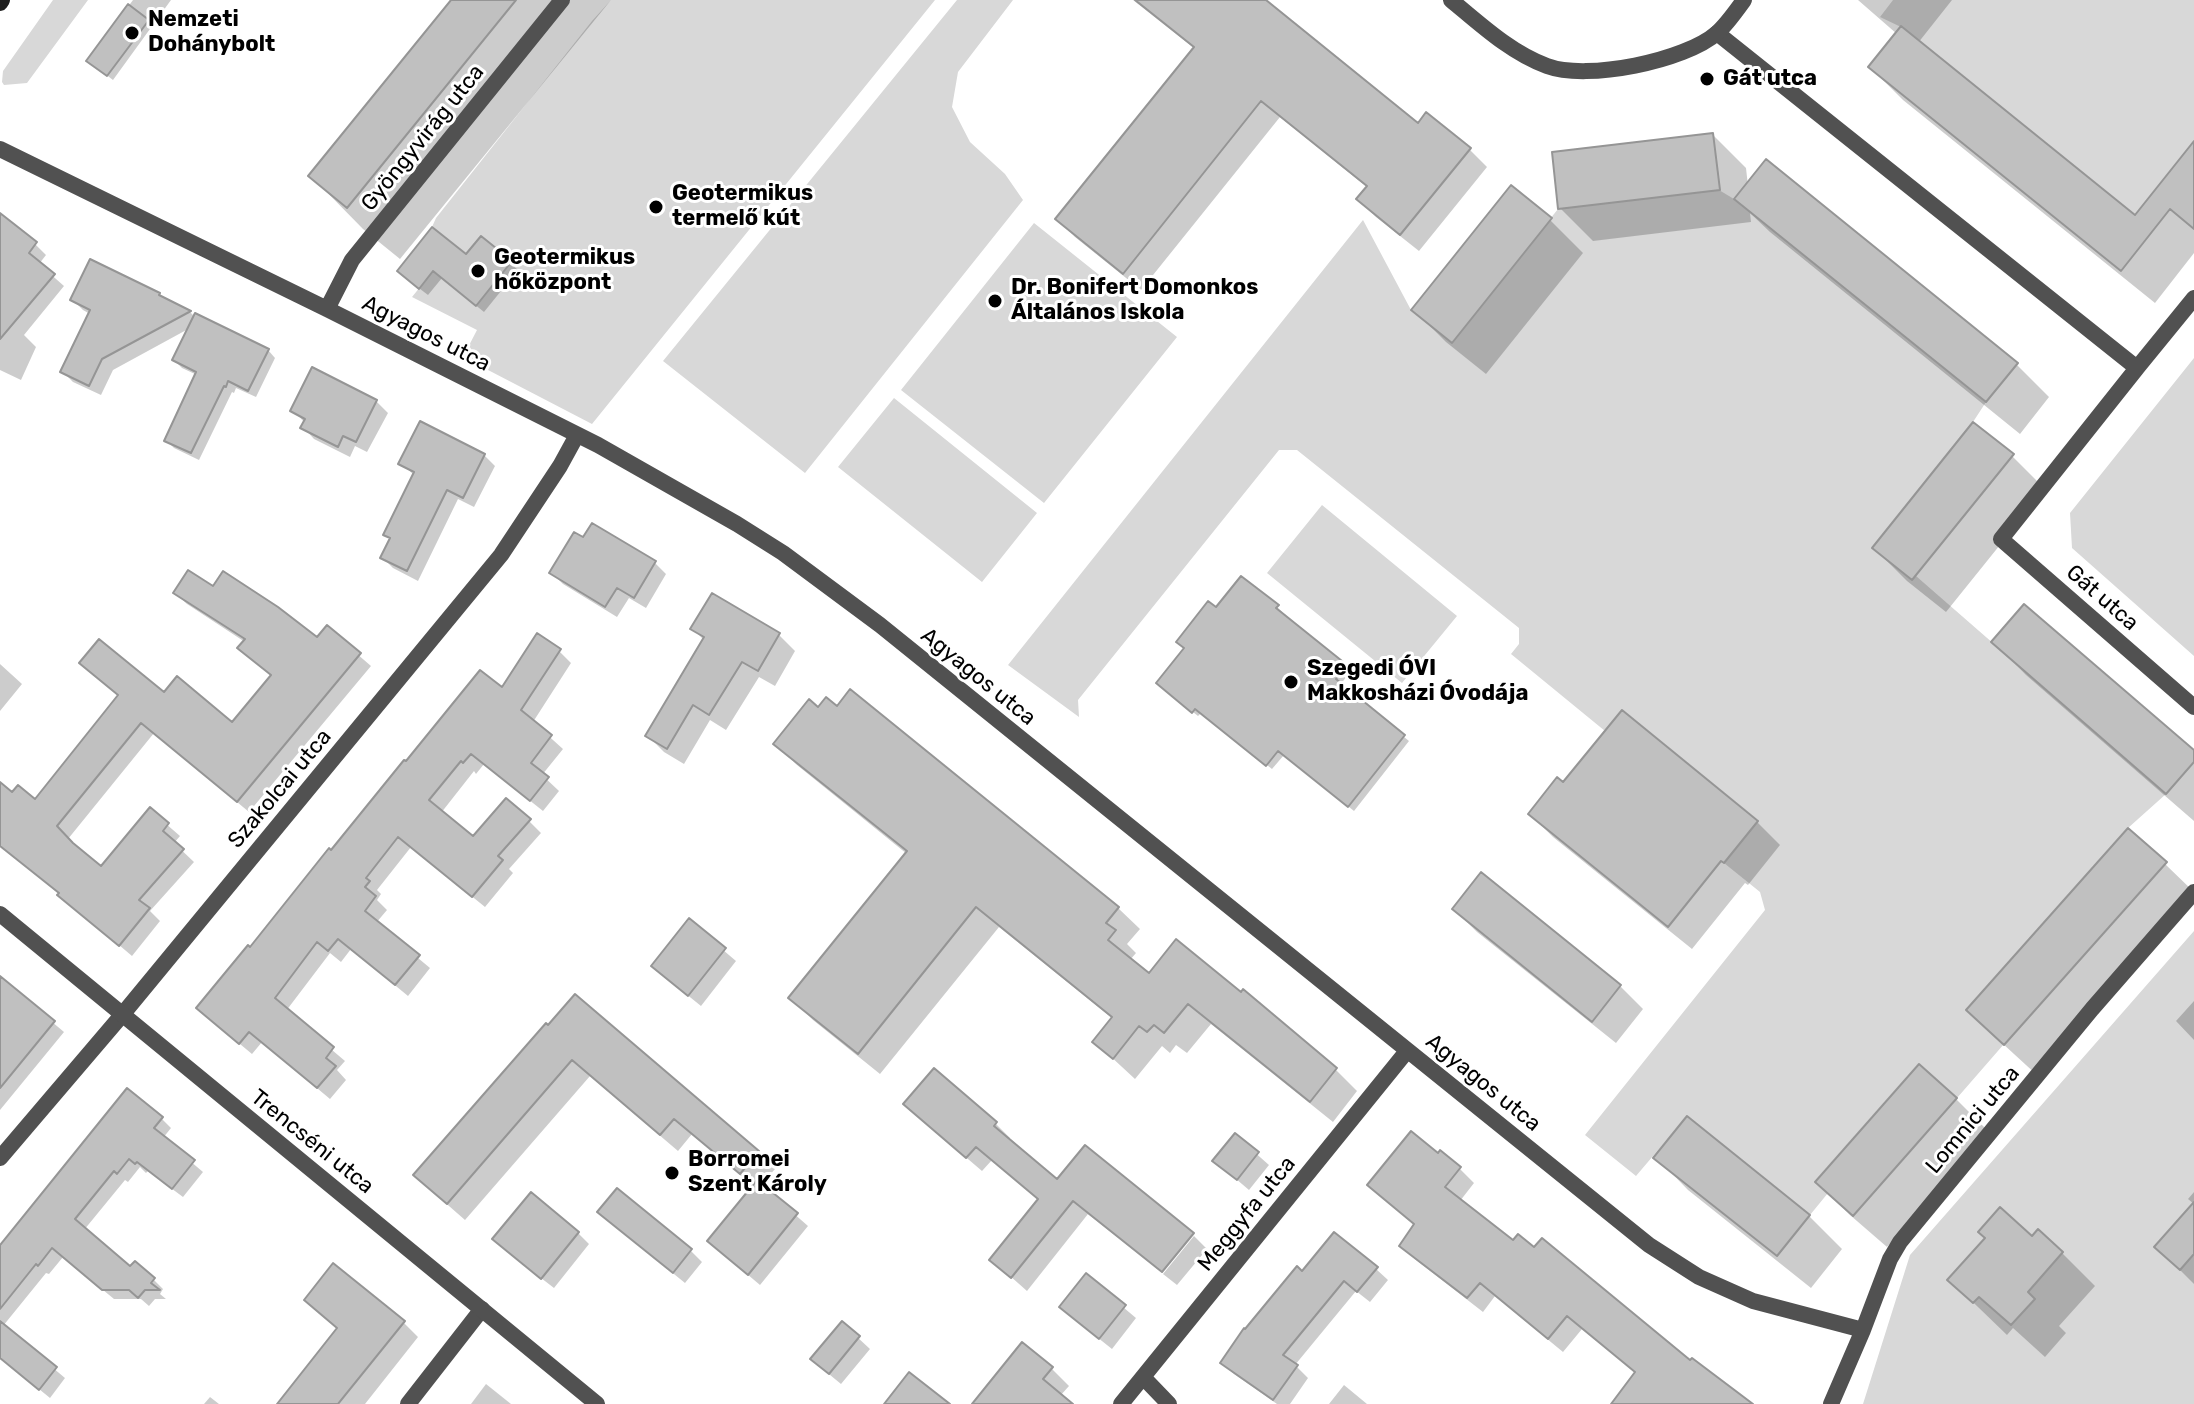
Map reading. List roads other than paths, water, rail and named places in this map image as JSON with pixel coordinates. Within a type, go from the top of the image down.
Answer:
[{"type":"street","name":"Gyöngyvirág utca","points":[[327,309],[352,260],[562,0]]},
{"type":"street","points":[[1451,0],[1521,53],[1548,67],[1583,71],[1636,66],[1692,50],[1717,33],[1744,0]]},
{"type":"street","points":[[1717,33],[2137,368]]},
{"type":"street","name":"Agyagos utca","points":[[0,149],[577,435],[783,553],[880,625],[1649,1245],[1699,1277],[1753,1301],[1863,1330]]},
{"type":"street","name":"Gát utca","points":[[2194,298],[2001,539],[2194,707]]},
{"type":"street","name":"Szakolcai utca","points":[[0,1158],[122,1015],[501,555],[577,435]]},
{"type":"street","name":"Lomnici utca","points":[[1831,1404],[1890,1259],[1900,1242],[2092,1009],[2194,892]]},
{"type":"street","name":"Trencséni utca","points":[[0,914],[597,1404]]},
{"type":"street","name":"Meggyfa utca","points":[[1121,1404],[1407,1051]]},
{"type":"street","points":[[408,1404],[482,1309]]},
{"type":"street","points":[[1143,1377],[1169,1404]]},
{"type":"place","name":"Nemzeti Dohánybolt","points":[[132,33]]},
{"type":"place","name":"Gát utca","points":[[1707,79]]},
{"type":"place","name":"Geotermikus termelő kút","points":[[656,207]]},
{"type":"place","name":"Geotermikus hőközpont","points":[[478,271]]},
{"type":"place","name":"Dr. Bonifert Domonkos Általános Iskola","points":[[995,301]]},
{"type":"place","name":"Szegedi ÓVI Makkosházi Óvodája","points":[[1291,682]]},
{"type":"place","name":"Borromei Szent Károly","points":[[672,1173]]}]
